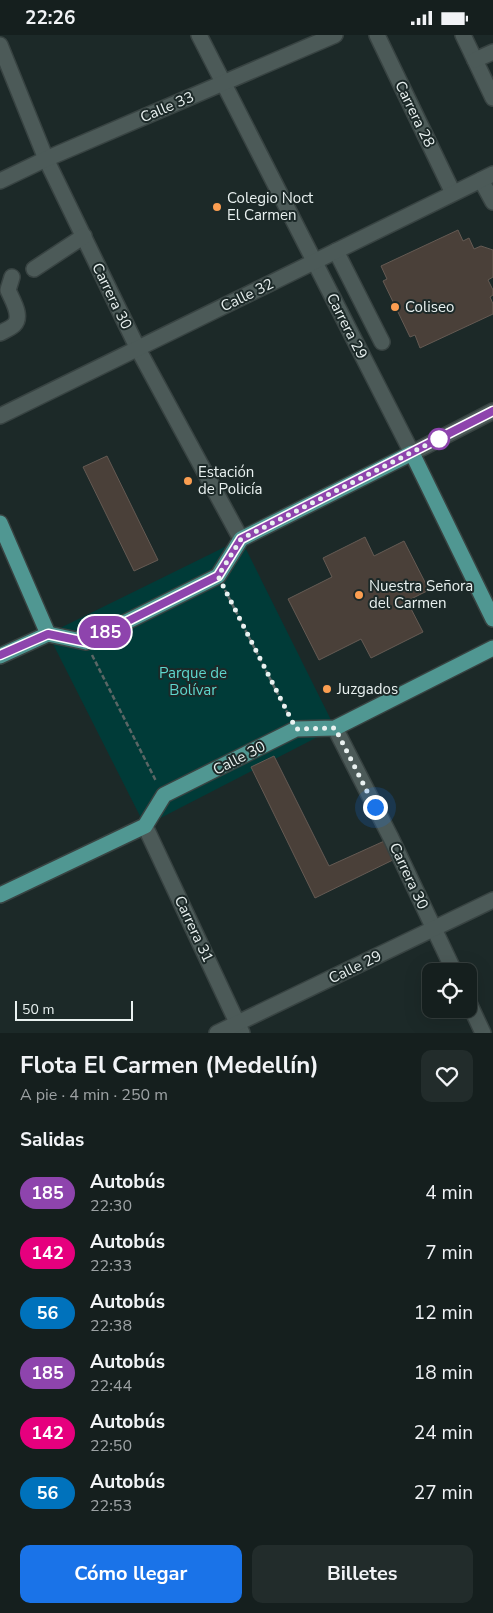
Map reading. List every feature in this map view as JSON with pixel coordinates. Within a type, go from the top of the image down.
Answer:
[{"type":"main road","points":[[0,655],[48,634],[86,642],[218,576],[241,539],[412,453]]},
{"type":"main road","name":"Carrera 29","points":[[412,453],[493,619]]},
{"type":"main road","points":[[0,523],[48,634]]},
{"type":"main road","name":"Calle 30","points":[[164,795],[296,729],[335,728],[493,649]]},
{"type":"main road","points":[[0,895],[145,826],[164,795]]},
{"type":"street","name":"Carrera 29","points":[[200,35],[412,453]]},
{"type":"street","name":"Calle 33","points":[[0,181],[46,159],[335,35]]},
{"type":"street","name":"Carrera 28","points":[[377,35],[453,193]]},
{"type":"street","points":[[463,35],[493,99]]},
{"type":"street","name":"Carrera 30","points":[[0,45],[46,159],[138,349],[241,539]]},
{"type":"street","points":[[475,60],[493,52]]},
{"type":"street","name":"Calle 32","points":[[0,416],[487,177]]},
{"type":"street","points":[[487,177],[492,199]]},
{"type":"street","points":[[34,269],[84,236]]},
{"type":"street","points":[[336,251],[382,342]]},
{"type":"street","points":[[0,333],[15,325],[18,317],[8,290],[12,277]]},
{"type":"street","points":[[412,453],[493,411]]},
{"type":"street","name":"Carrera 30","points":[[335,728],[391,838],[450,963]]},
{"type":"street","name":"Carrera 31","points":[[145,826],[240,1028]]},
{"type":"street","name":"Calle 29","points":[[217,1033],[240,1028],[493,901]]},
{"type":"street","points":[[476,1018],[483,1033]]},
{"type":"path","points":[[218,576],[296,729]]},
{"type":"path","points":[[86,642],[164,795]]},
{"type":"green space","name":"Parque de Bolívar","points":[[241,539],[335,728],[145,826],[48,634]]},
{"type":"building","points":[[458,230],[463,241],[469,238],[474,249],[481,246],[493,250],[493,277],[488,280],[493,290],[493,295],[490,297],[493,304],[493,314],[420,348],[415,335],[410,337],[383,281],[387,279],[381,266]]},
{"type":"building","points":[[107,456],[158,560],[134,571],[83,467]]},
{"type":"building","name":"Nuestra Señora del Carmen","points":[[365,537],[374,556],[404,541],[429,590],[407,601],[423,632],[371,658],[361,639],[319,660],[288,599],[332,577],[323,558]]},
{"type":"building","points":[[274,756],[329,866],[391,838],[399,857],[315,898],[251,767]]},
{"type":"bus line","name":"185","points":[[0,655],[48,634],[86,642],[218,576],[241,539],[493,411]]},
{"type":"place","name":"Colegio Noct El Carmen","points":[[217,207]]},
{"type":"place","name":"Coliseo","points":[[395,307]]},
{"type":"place","name":"Estación de Policía","points":[[188,481]]},
{"type":"place","name":"Nuestra Señora del Carmen","points":[[359,595]]},
{"type":"place","name":"Juzgados","points":[[327,689]]},
{"type":"route","points":[[375,807],[335,728],[296,729],[218,576],[241,539],[444,436],[439,439]]}]
